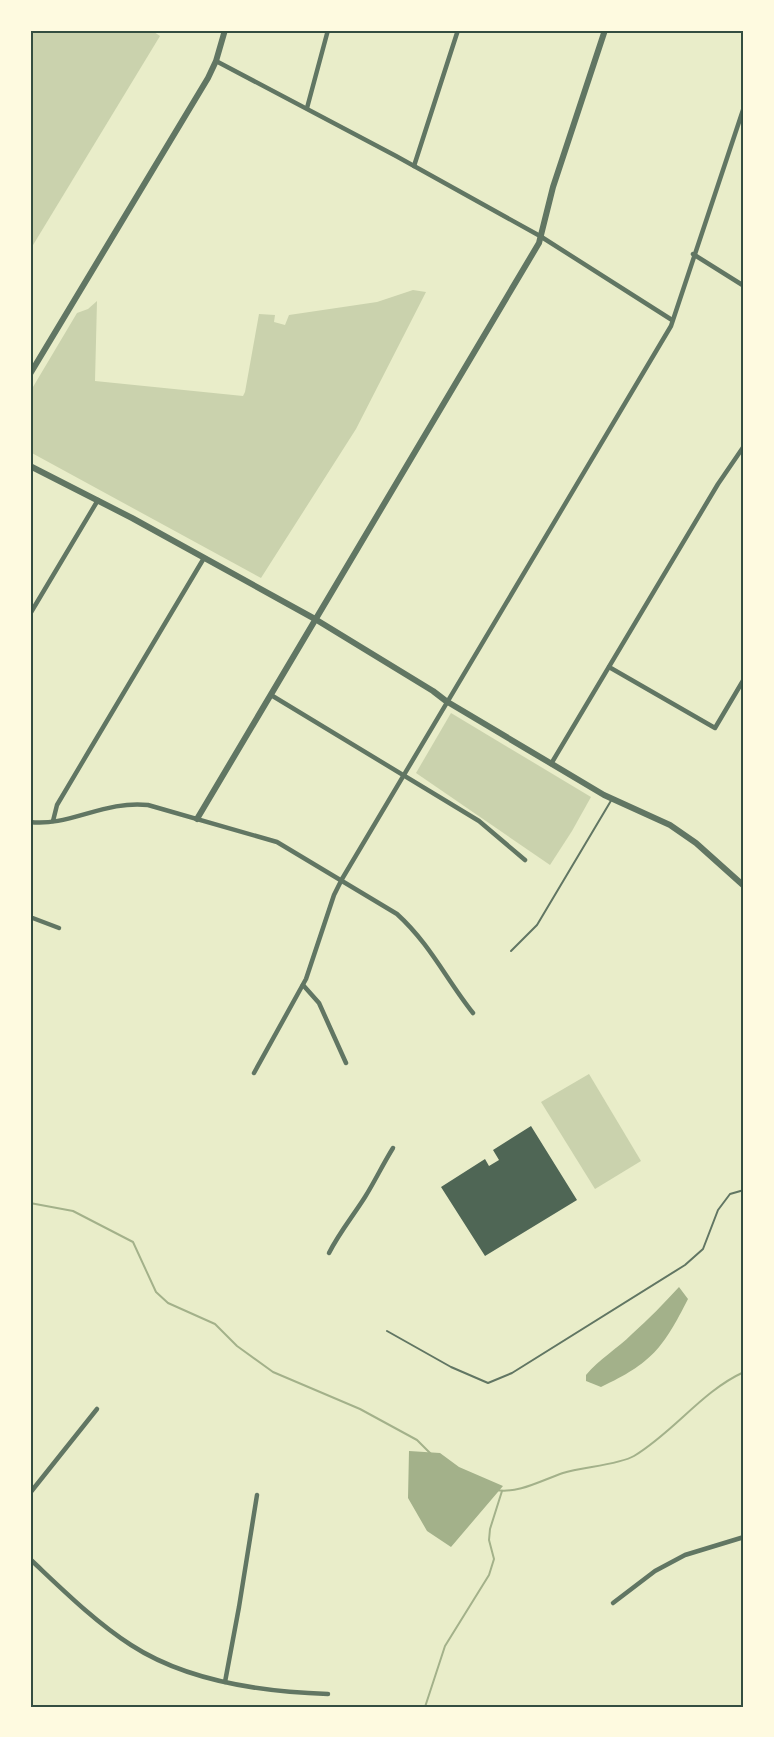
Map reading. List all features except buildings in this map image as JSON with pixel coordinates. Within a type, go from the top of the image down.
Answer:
[{"type":"street","points":[[31,370],[208,78],[216,61],[225,30]]},
{"type":"street","points":[[307,108],[328,30]]},
{"type":"street","points":[[414,166],[458,30]]},
{"type":"street","points":[[197,819],[539,243],[552,187],[605,30]]},
{"type":"street","points":[[216,61],[307,108],[540,236],[672,320]]},
{"type":"street","points":[[254,1073],[303,985],[334,895],[342,879],[639,380],[672,320],[744,107]]},
{"type":"street","points":[[693,254],[744,286]]},
{"type":"street","points":[[551,764],[718,484],[744,446]]},
{"type":"street","points":[[30,465],[315,620],[551,764],[612,798],[670,825],[696,843],[744,886]]},
{"type":"street","points":[[30,614],[98,500]]},
{"type":"street","points":[[53,821],[57,805],[204,558]]},
{"type":"street","points":[[609,667],[715,728],[744,679]]},
{"type":"street","points":[[271,695],[479,821],[525,860]]},
{"type":"street","points":[[30,822],[53,821],[106,807],[148,805],[277,842],[397,914],[428,946],[473,1013]]},
{"type":"street","points":[[30,917],[59,928]]},
{"type":"street","points":[[303,985],[319,1003],[346,1063]]},
{"type":"street","points":[[329,1253],[340,1231],[366,1196],[393,1148]]},
{"type":"street","points":[[30,1492],[97,1409]]},
{"type":"street","points":[[225,1682],[256,1494]]},
{"type":"street","points":[[614,1604],[655,1571],[675,1560],[697,1550],[744,1537]]},
{"type":"street","points":[[30,1559],[90,1613],[130,1644],[176,1667],[225,1682],[300,1693],[328,1694]]},
{"type":"lane","points":[[512,951],[537,925],[612,798]]},
{"type":"lane","points":[[387,1331],[441,1362],[488,1383],[512,1373],[686,1265],[703,1249],[718,1210],[730,1194],[744,1190]]},
{"type":"shaded area","points":[[30,30],[151,30],[160,36],[30,250]]},
{"type":"shaded area","points":[[413,290],[426,292],[356,429],[261,578],[30,452],[30,392],[77,313],[88,309],[97,301],[95,381],[243,396],[259,314],[275,315],[274,322],[285,325],[289,315],[377,302]]},
{"type":"shaded area","points":[[451,713],[591,797],[550,865],[416,773]]},
{"type":"shaded area","points":[[589,1074],[641,1161],[595,1189],[541,1102]]},
{"type":"shaded area","points":[[679,1287],[688,1299],[671,1330],[654,1352],[633,1370],[601,1387],[586,1381],[586,1375],[591,1369],[638,1328]]},
{"type":"shaded area","points":[[409,1451],[440,1453],[459,1467],[503,1486],[451,1547],[427,1531],[408,1498]]},
{"type":"waterway","points":[[30,1203],[73,1211],[133,1242],[156,1292],[168,1303],[215,1324],[237,1346],[273,1372],[360,1409],[417,1440],[431,1454]]},
{"type":"waterway","points":[[496,1490],[513,1490],[530,1486],[563,1473],[619,1462],[634,1456],[715,1390],[744,1372]]},
{"type":"waterway","points":[[425,1707],[445,1646],[489,1575],[494,1559],[489,1540],[490,1529],[502,1491]]}]
